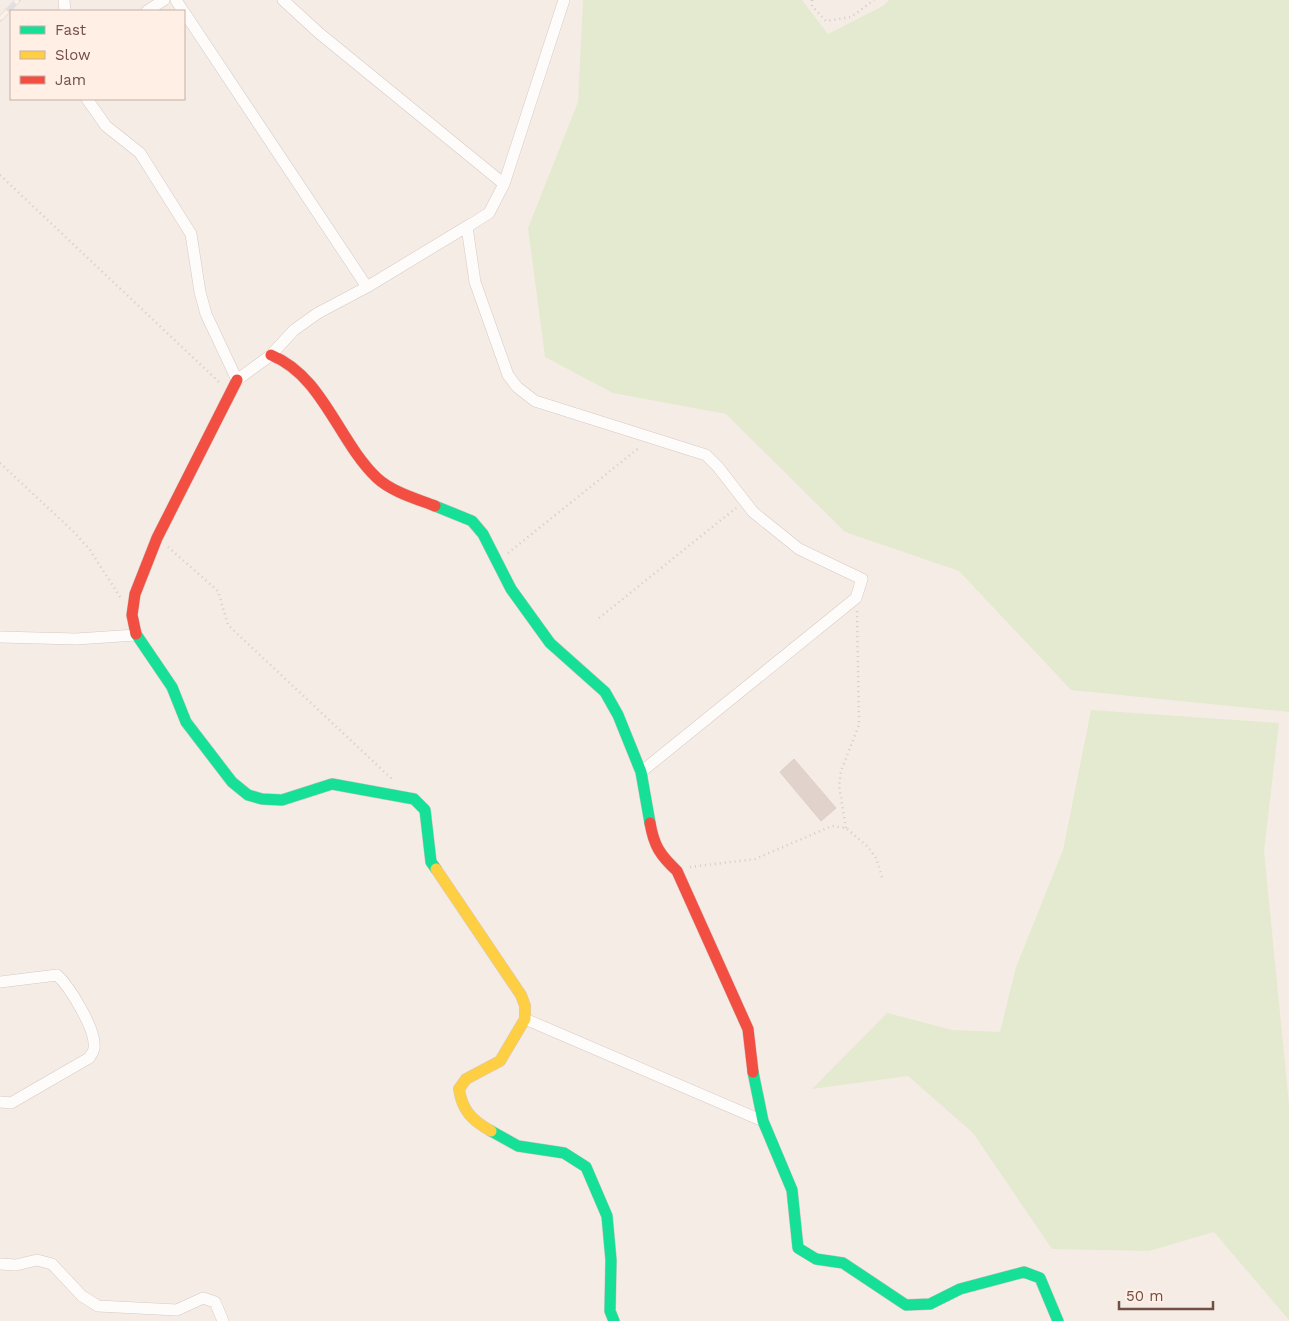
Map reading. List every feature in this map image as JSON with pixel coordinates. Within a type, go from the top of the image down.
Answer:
[{"type":"street","points":[[149,10],[164,0]]},
{"type":"street","points":[[283,0],[319,33],[504,184]]},
{"type":"street","points":[[564,0],[504,184],[489,212],[467,227],[474,273],[508,374],[517,387],[535,401],[706,456],[718,467],[753,512],[799,549],[862,579],[856,598],[641,772]]},
{"type":"street","points":[[185,14],[367,287]]},
{"type":"street","points":[[88,100],[106,126],[140,154],[191,234],[200,292],[206,314],[237,380]]},
{"type":"street","points":[[489,212],[367,287],[318,314],[294,330],[271,355],[237,380],[229,392],[157,538],[134,594],[132,615],[136,635],[172,687],[186,722],[232,782],[248,795],[262,799],[282,800],[332,784],[414,800],[425,810],[431,862],[521,995],[525,1006],[524,1019],[500,1061],[466,1079],[459,1089],[461,1104],[476,1123],[518,1146],[564,1153],[586,1167],[607,1216],[611,1260],[610,1311],[614,1321]]},
{"type":"street","points":[[271,355],[286,361],[306,379],[359,457],[378,479],[409,496],[472,521],[483,534],[511,589],[550,643],[606,692],[618,715],[641,772],[653,842],[663,858],[676,871],[748,1029],[751,1060],[763,1121],[792,1190],[798,1248],[816,1260],[844,1263],[906,1305],[930,1304],[960,1289],[1024,1272],[1040,1278],[1058,1321]]},
{"type":"street","points":[[0,637],[76,639],[136,635]]},
{"type":"street","points":[[0,982],[57,975],[67,984],[93,1035],[95,1049],[88,1058],[11,1103],[0,1102]]},
{"type":"street","points":[[524,1019],[763,1121]]},
{"type":"street","points":[[0,1264],[16,1265],[37,1260],[52,1264],[82,1296],[98,1306],[177,1310],[203,1298],[215,1302],[224,1321]]},
{"type":"path","points":[[812,0],[812,6],[826,21],[851,17],[874,0]]},
{"type":"path","points":[[0,175],[229,392]]},
{"type":"path","points":[[498,562],[652,438]]},
{"type":"path","points":[[0,463],[75,533],[90,550],[132,615]]},
{"type":"path","points":[[599,618],[744,501]]},
{"type":"path","points":[[157,538],[218,591],[228,625],[393,780]]},
{"type":"path","points":[[856,598],[859,725],[841,771],[839,786],[846,828],[876,858],[882,877]]},
{"type":"path","points":[[676,871],[697,864],[755,859],[832,826],[846,828]]},
{"type":"green space","points":[[583,0],[802,0],[828,34],[883,6],[889,0],[1289,0],[1289,712],[1071,690],[959,571],[845,532],[726,414],[613,393],[545,357],[528,228],[578,102]]},
{"type":"green space","points":[[1091,710],[1279,723],[1264,851],[1289,1104],[1289,1320],[1214,1232],[1149,1251],[1052,1249],[973,1133],[908,1076],[812,1089],[887,1013],[953,1030],[1000,1032],[1016,967],[1063,850]]},
{"type":"building","points":[[794,759],[836,808],[821,821],[780,772]]},
{"type":"railway","points":[[0,19],[18,0]]},
{"type":"traffic: fast","points":[[435,506],[472,521],[483,534],[511,589],[550,643],[605,692],[618,715],[641,772],[650,823]]},
{"type":"traffic: fast","points":[[136,634],[172,687],[186,722],[232,782],[248,795],[262,799],[282,800],[332,784],[414,799],[425,810],[431,862],[436,869]]},
{"type":"traffic: fast","points":[[753,1072],[763,1121],[792,1190],[798,1248],[816,1259],[843,1263],[906,1305],[930,1304],[960,1289],[1024,1272],[1040,1278],[1058,1321]]},
{"type":"traffic: fast","points":[[491,1131],[518,1146],[564,1153],[586,1167],[607,1216],[611,1260],[610,1311],[614,1321]]},
{"type":"traffic: slow","points":[[436,869],[521,995],[525,1006],[525,1019],[500,1061],[466,1079],[459,1089],[460,1097],[469,1114],[491,1131]]},
{"type":"traffic: jam","points":[[271,355],[289,365],[317,393],[351,446],[377,478],[397,491],[435,506]]},
{"type":"traffic: jam","points":[[136,634],[132,615],[135,594],[157,538],[237,380]]},
{"type":"traffic: jam","points":[[650,823],[656,844],[662,855],[677,871],[748,1029],[753,1072]]}]
